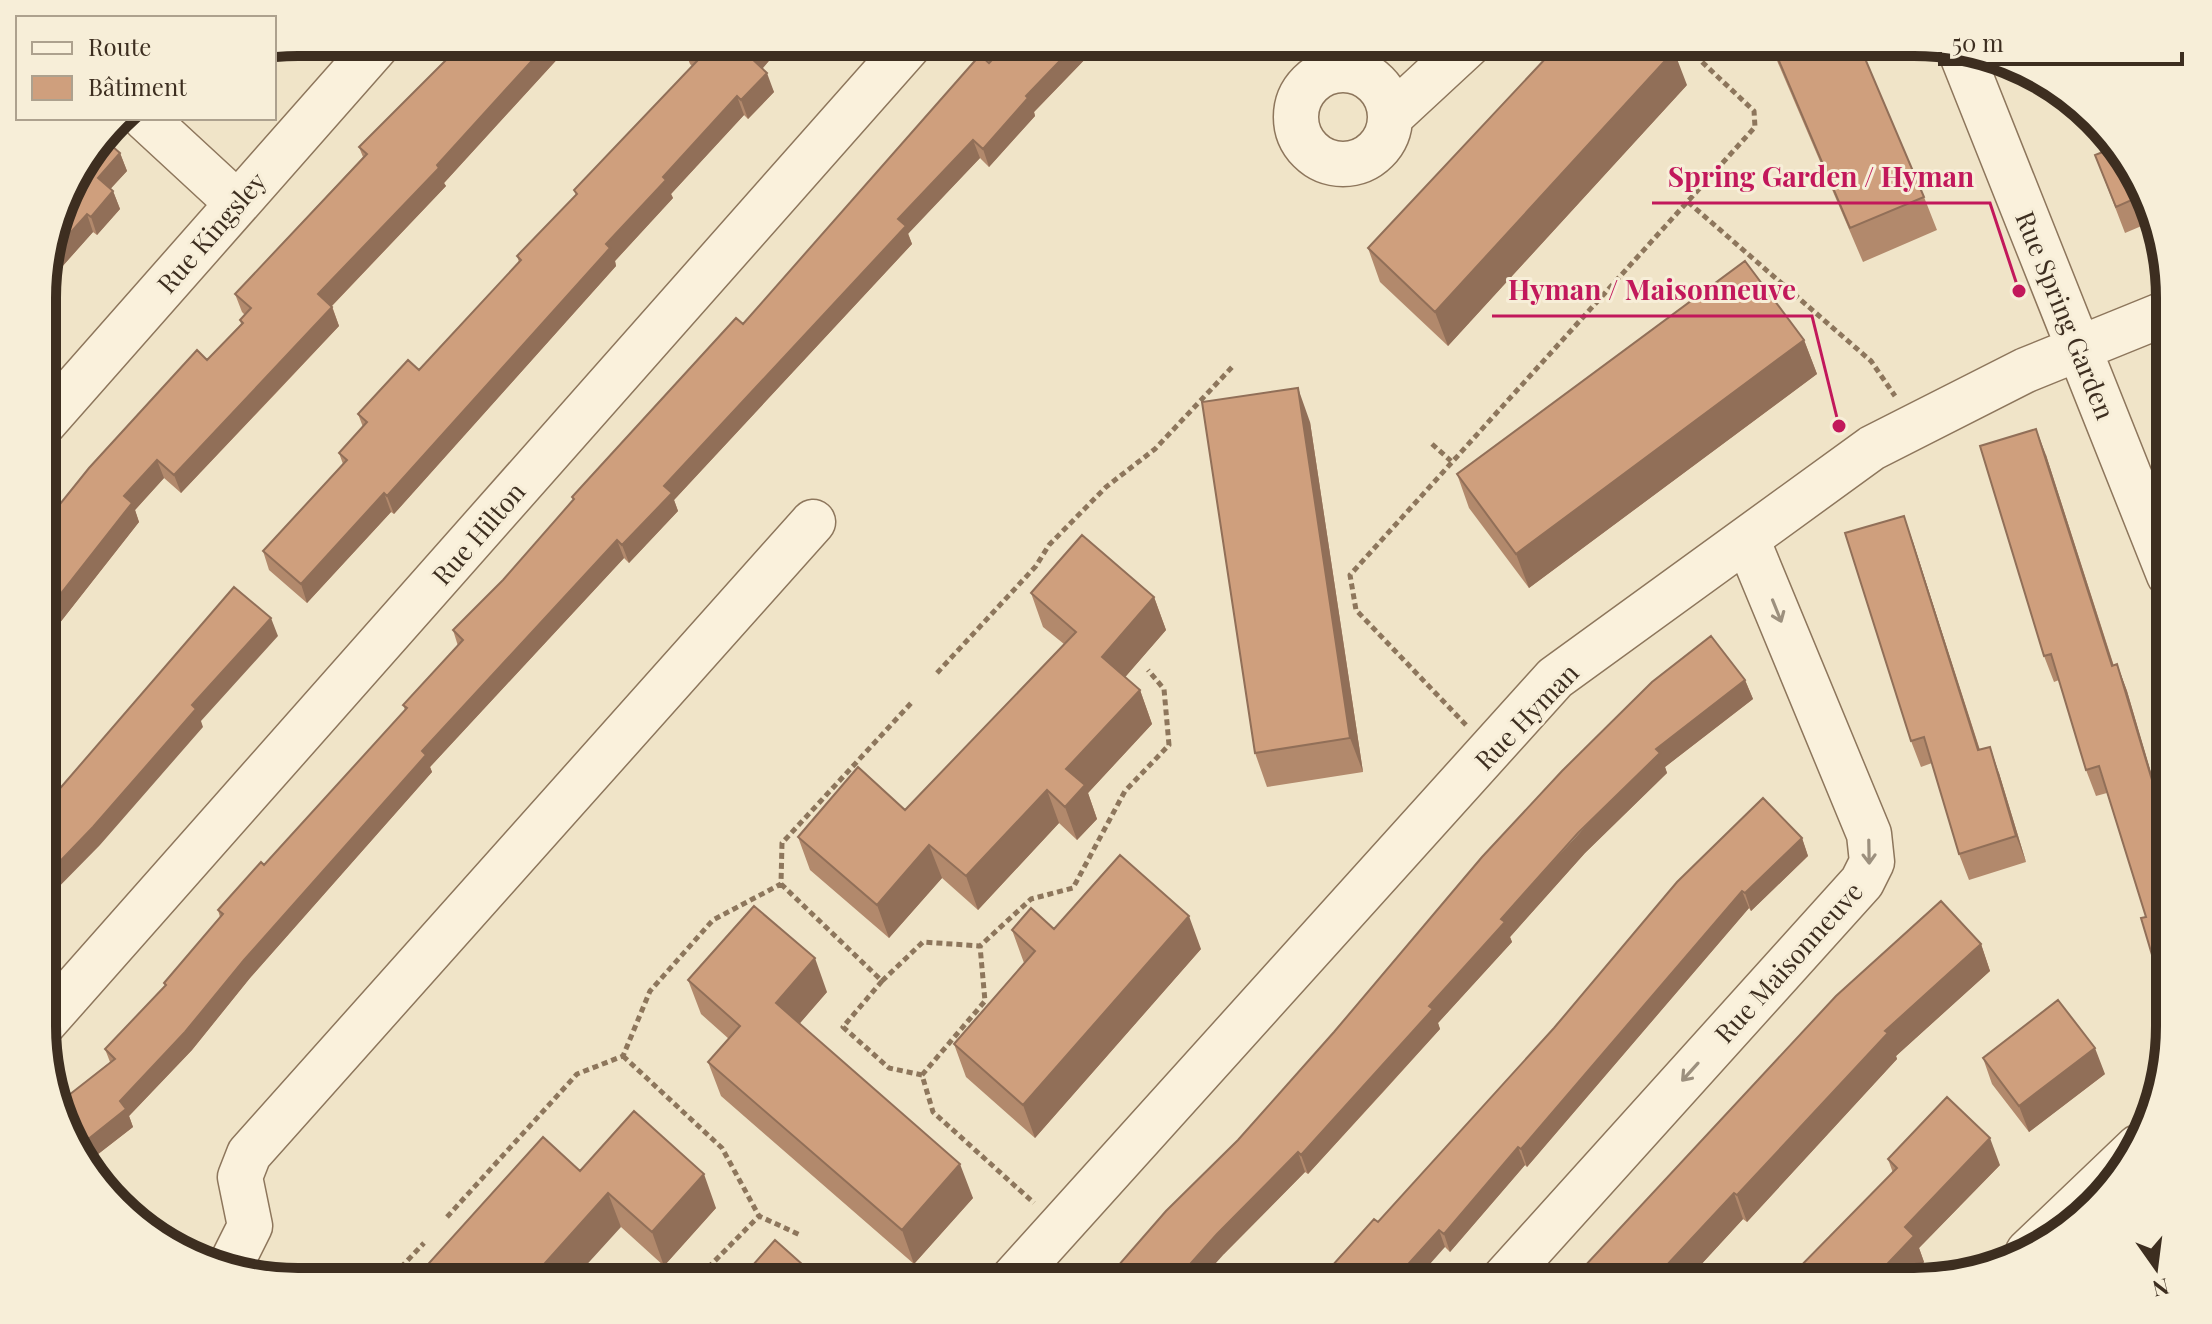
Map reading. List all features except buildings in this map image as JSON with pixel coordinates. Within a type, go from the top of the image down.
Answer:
[{"type":"street","name":"Rue Kingsley","points":[[56,409],[368,56]]},
{"type":"street","name":"Rue Hilton","points":[[56,1009],[900,56]]},
{"type":"street","points":[[1390,117],[1456,56]]},
{"type":"street","name":"Rue Spring Garden","points":[[1965,62],[2155,540]]},
{"type":"street","points":[[147,120],[237,203]]},
{"type":"street","name":"Rue Hyman","points":[[1023,1268],[1555,678],[1872,448],[2026,370],[2155,318]]},
{"type":"street","points":[[233,1259],[250,1226],[240,1177],[249,1154],[813,522]]},
{"type":"street","name":"Rue Maisonneuve","points":[[1514,1267],[1862,882],[1872,862],[1869,834],[1747,539]]},
{"type":"path","points":[[1490,751],[1356,610],[1350,575],[1755,127],[1754,111],[1696,56]]},
{"type":"path","points":[[1688,202],[1871,361],[1917,426]]},
{"type":"path","points":[[937,673],[1036,566],[1049,545],[1106,487],[1155,449],[1234,365]]},
{"type":"path","points":[[1432,444],[1451,461]]},
{"type":"path","points":[[922,1075],[889,1068],[843,1027],[882,981],[923,942],[980,946],[1031,899],[1073,888],[1125,791],[1169,745],[1164,689],[1148,670]]},
{"type":"path","points":[[882,981],[781,884],[782,843],[913,701]]},
{"type":"path","points":[[447,1217],[577,1074],[623,1056],[650,991],[713,920],[781,884]]},
{"type":"path","points":[[922,1075],[985,1001],[980,946]]},
{"type":"path","points":[[623,1056],[722,1148],[759,1216],[800,1235]]},
{"type":"path","points":[[922,1075],[933,1112],[1059,1227]]},
{"type":"path","points":[[708,1268],[759,1216]]},
{"type":"path","points":[[400,1268],[424,1243]]},
{"type":"place","name":"Spring Garden / Hyman","points":[[2019,291]]},
{"type":"place","name":"Hyman / Maisonneuve","points":[[1839,426]]}]
